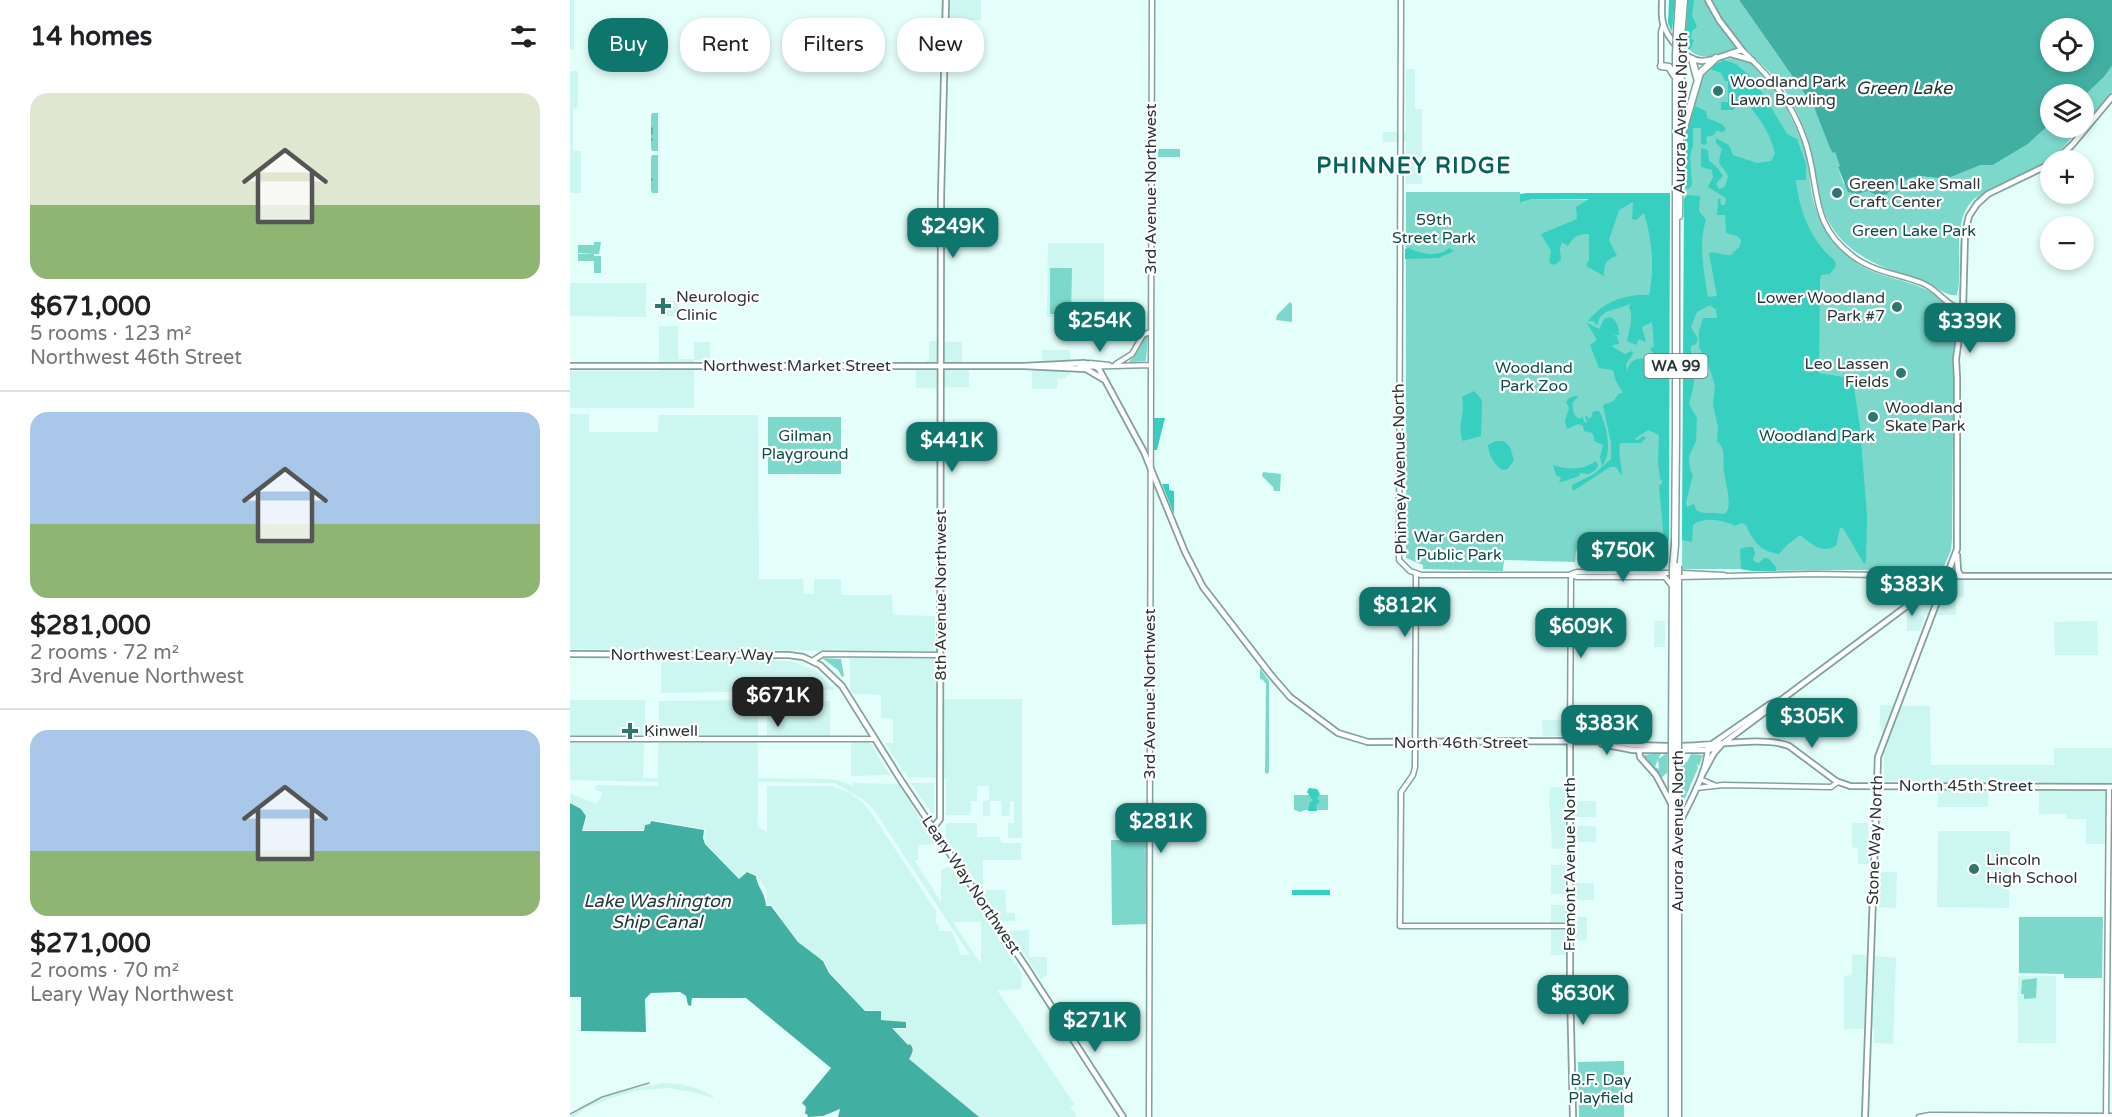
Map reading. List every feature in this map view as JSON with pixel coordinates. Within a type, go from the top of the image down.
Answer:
[{"type":"highway","name":"Aurora Avenue North","points":[[1677,226],[1680,207],[1679,0]]},
{"type":"highway","name":"Aurora Avenue North","points":[[1678,1117],[1678,827],[1675,758],[1677,226],[1675,78],[1684,0]]},
{"type":"highway","points":[[1680,143],[1697,79],[1703,69],[1716,58]]},
{"type":"highway","points":[[1692,59],[1697,79]]},
{"type":"highway","points":[[1661,66],[1670,68],[1675,78]]},
{"type":"highway","name":"Aurora Avenue North","points":[[1675,743],[1673,589],[1676,574]]},
{"type":"highway","name":"Aurora Avenue North","points":[[1672,1117],[1672,806],[1675,758]]},
{"type":"main road","name":"8th Avenue Northwest","points":[[933,828],[940,819],[942,154],[946,0]]},
{"type":"main road","points":[[1662,0],[1664,25],[1672,39],[1692,59],[1704,61],[1742,50],[1719,20],[1708,0]]},
{"type":"main road","points":[[1729,53],[1752,60]]},
{"type":"main road","points":[[2067,150],[2112,98]]},
{"type":"main road","points":[[1961,576],[1958,571],[1956,549],[1956,359],[1963,309],[1965,229],[1973,210],[1988,194],[2040,169]]},
{"type":"main road","name":"Northwest Market Street","points":[[570,366],[941,367],[1084,363],[1096,367]]},
{"type":"main road","name":"Northwest Market Street","points":[[1024,366],[1090,370],[1105,381]]},
{"type":"main road","points":[[1096,367],[1143,452],[1155,479]]},
{"type":"main road","name":"North 46th Street","points":[[1155,479],[1185,552],[1203,587],[1290,697],[1338,734],[1368,742],[1585,742],[1641,748],[1675,743],[1708,747],[1749,742],[1781,743],[1789,746],[1838,782]]},
{"type":"main road","name":"Stone Way North","points":[[1865,1117],[1880,748],[1956,549]]},
{"type":"main road","points":[[1678,827],[1701,777],[1714,753],[1722,744],[1774,708],[1781,700],[1947,576],[2112,576]]},
{"type":"main road","name":"Northwest Leary Way","points":[[570,654],[782,655],[799,656],[812,661]]},
{"type":"main road","name":"Leary Way Northwest","points":[[812,661],[827,670],[842,686],[1123,1117]]},
{"type":"main road","points":[[1701,777],[1708,747],[1770,704],[1781,700]]},
{"type":"main road","name":"Fremont Avenue North","points":[[1570,742],[1570,926],[1574,1117]]},
{"type":"main road","points":[[1641,748],[1640,757],[1656,775],[1672,806]]},
{"type":"main road","name":"North 45th Street","points":[[1838,782],[1850,786],[2110,787]]},
{"type":"street","name":"3rd Avenue Northwest","points":[[1149,1117],[1152,0]]},
{"type":"street","name":"Phinney Avenue North","points":[[1401,0],[1398,555],[1402,564],[1416,574],[1414,772],[1402,788],[1400,795],[1400,926],[1570,926]]},
{"type":"street","points":[[1661,66],[1661,32],[1664,25]]},
{"type":"street","points":[[1742,50],[1774,82],[1794,114],[1809,156],[1819,210],[1827,227],[1838,242],[1863,263],[1928,285],[1941,294],[1953,307],[1963,309]]},
{"type":"street","points":[[1076,368],[1112,365],[1132,354],[1143,335],[1150,332]]},
{"type":"street","points":[[1084,363],[1150,365]]},
{"type":"street","points":[[1143,452],[1150,447]]},
{"type":"street","points":[[1150,486],[1155,479]]},
{"type":"street","points":[[1570,575],[1577,572],[1719,577],[1725,575],[1947,576]]},
{"type":"street","points":[[1416,574],[1665,578],[1670,581],[1673,589]]},
{"type":"street","name":"Fremont Avenue North","points":[[1570,575],[1570,742]]},
{"type":"street","name":"Northwest Leary Way","points":[[812,661],[823,654],[940,655]]},
{"type":"street","points":[[570,739],[875,739]]},
{"type":"street","points":[[1701,777],[1715,785]]},
{"type":"street","points":[[1696,788],[1715,785],[1827,787],[1838,782]]},
{"type":"street","points":[[2106,1117],[2110,787]]},
{"type":"street","points":[[1919,1117],[1930,1115],[2112,1116]]},
{"type":"shaded area","points":[[570,0],[574,0],[574,49],[570,49]]},
{"type":"shaded area","points":[[941,0],[981,0],[981,18],[941,18]]},
{"type":"shaded area","points":[[1406,69],[1415,69],[1415,109],[1422,109],[1422,184],[1406,184],[1406,142],[1383,142],[1383,132],[1406,132]]},
{"type":"shaded area","points":[[570,71],[578,71],[578,108],[573,109],[573,151],[581,151],[581,193],[570,193]]},
{"type":"shaded area","points":[[1048,243],[1104,243],[1104,317],[1047,317]]},
{"type":"shaded area","points":[[570,283],[646,283],[646,317],[570,316]]},
{"type":"shaded area","points":[[660,301],[678,301],[678,316],[660,316]]},
{"type":"shaded area","points":[[659,326],[678,326],[678,359],[694,359],[694,342],[710,342],[710,359],[694,360],[694,408],[570,408],[570,371],[659,371]]},
{"type":"shaded area","points":[[929,341],[962,342],[962,360],[969,371],[969,387],[916,388],[916,371],[929,359]]},
{"type":"shaded area","points":[[1042,350],[1070,350],[1070,375],[1057,379],[1057,389],[1032,389],[1032,371],[1042,370]]},
{"type":"shaded area","points":[[570,414],[589,414],[589,432],[658,432],[659,415],[758,415],[759,579],[803,579],[804,594],[814,594],[814,579],[841,579],[841,595],[892,595],[893,615],[935,616],[936,699],[1022,699],[1022,838],[1008,838],[1008,823],[1014,823],[1014,801],[1010,802],[1009,816],[1002,816],[1001,801],[990,801],[990,816],[983,816],[983,801],[989,800],[989,786],[977,786],[977,801],[971,801],[970,815],[946,815],[946,778],[908,777],[885,743],[893,743],[893,719],[881,718],[881,695],[853,694],[850,690],[850,651],[570,649]]},
{"type":"shaded area","points":[[1952,580],[1964,580],[1964,597],[1956,597],[1956,615],[1925,615],[1919,631],[1907,631],[1907,613]]},
{"type":"shaded area","points":[[1655,621],[1665,621],[1665,647],[1654,647]]},
{"type":"shaded area","points":[[2097,621],[2098,655],[2055,655],[2054,622]]},
{"type":"shaded area","points":[[661,659],[791,661],[816,671],[835,690],[661,693]]},
{"type":"shaded area","points":[[570,700],[645,700],[645,735],[570,735]]},
{"type":"shaded area","points":[[758,700],[758,778],[829,779],[853,786],[853,783],[898,784],[934,841],[934,844],[918,845],[918,860],[914,860],[941,902],[941,871],[944,868],[950,867],[968,890],[982,890],[945,836],[947,823],[977,823],[977,837],[1000,837],[1001,843],[1021,843],[1021,860],[983,860],[983,890],[1005,890],[1006,913],[1015,913],[1015,921],[988,922],[1022,974],[1021,989],[997,990],[1075,1105],[1070,1106],[1077,1117],[976,1117],[956,1097],[909,1059],[910,1044],[893,1029],[906,1029],[907,1022],[881,1020],[881,1010],[865,1010],[830,972],[823,959],[798,941],[772,905],[767,905],[767,891],[757,875],[746,871],[739,878],[704,841],[705,829],[651,820],[649,824],[644,824],[644,830],[582,830],[587,816],[582,809],[570,802],[570,793],[597,804],[603,793],[595,789],[596,785],[658,786],[658,782],[570,780],[570,743],[644,743],[643,778],[658,778],[659,701]],"holes":[[[758,782],[834,783],[864,800],[874,810],[970,955],[961,955],[952,931],[939,931],[939,925],[936,924],[936,911],[862,802],[848,792],[831,786],[767,786],[767,832],[758,827]],[[953,922],[981,922],[981,964]]]},
{"type":"shaded area","points":[[830,701],[830,737],[767,737],[767,702]]},
{"type":"shaded area","points":[[1880,705],[1930,706],[1931,765],[2054,765],[2054,748],[2112,748],[2112,844],[2086,844],[2086,819],[2067,819],[2066,814],[2039,814],[2039,781],[1989,781],[1988,807],[1938,807],[1938,781],[1884,781],[1884,746]]},
{"type":"shaded area","points":[[1542,720],[1564,720],[1564,736],[1543,736]]},
{"type":"shaded area","points":[[1574,721],[1591,721],[1591,736],[1574,736]]},
{"type":"shaded area","points":[[851,743],[870,743],[890,775],[851,776]]},
{"type":"shaded area","points":[[911,783],[934,783],[934,816],[920,796]]},
{"type":"shaded area","points":[[1550,787],[1565,787],[1565,848],[1552,849]]},
{"type":"shaded area","points":[[1573,801],[1596,801],[1596,817],[1573,817]]},
{"type":"shaded area","points":[[1852,823],[1868,823],[1869,864],[1858,864],[1858,848],[1852,847]]},
{"type":"shaded area","points":[[1574,826],[1596,826],[1596,842],[1574,842]]},
{"type":"shaded area","name":"Lincoln High School","points":[[1938,831],[2010,831],[2009,908],[1937,907]]},
{"type":"shaded area","points":[[1551,865],[1565,865],[1565,894],[1551,894]]},
{"type":"shaded area","points":[[1880,872],[1897,872],[1896,908],[1879,907]]},
{"type":"shaded area","points":[[1574,883],[1594,883],[1594,900],[1574,900]]},
{"type":"shaded area","points":[[1551,905],[1565,905],[1566,917],[1587,917],[1587,940],[1566,941],[1566,955],[1551,955]]},
{"type":"shaded area","points":[[1029,930],[1029,957],[1047,957],[1047,975],[1041,979],[1009,931]]},
{"type":"shaded area","points":[[1852,954],[1896,958],[1893,1044],[1874,1043],[1874,1029],[1844,1029],[1844,976],[1852,975]]},
{"type":"shaded area","points":[[2018,976],[2056,976],[2056,1043],[2018,1043]]},
{"type":"shaded area","points":[[663,1083],[696,1088],[713,1098],[669,1088],[639,1090],[586,1108],[574,1117],[570,1117],[583,1105],[611,1093]]},
{"type":"green space","points":[[1669,0],[1675,0],[1672,32],[1668,23]]},
{"type":"green space","points":[[1688,0],[1694,0],[1692,15],[1697,27],[1692,31],[1691,39],[1694,40],[1689,50],[1685,45]]},
{"type":"green space","name":"Green Lake Park","points":[[1692,0],[1739,0],[1814,107],[1840,163],[1841,166],[1838,167],[1843,182],[1854,194],[1867,191],[1874,193],[1892,188],[1910,178],[1920,176],[1946,179],[1981,165],[1993,165],[2028,144],[2040,133],[2040,138],[2071,138],[2061,150],[2040,150],[2040,167],[1990,189],[1969,205],[1960,229],[1957,295],[1952,295],[1925,281],[1872,262],[1844,242],[1825,215],[1809,143],[1793,105],[1777,80],[1743,46],[1707,56],[1694,54],[1689,49]]},
{"type":"green space","name":"Woodland Park","points":[[1735,57],[1747,60],[1758,68],[1785,106],[1805,149],[1817,213],[1836,245],[1860,265],[1930,291],[1949,309],[1954,323],[1952,539],[1951,550],[1943,569],[1753,571],[1682,569],[1685,139],[1702,74],[1713,64]]},
{"type":"green space","points":[[1724,60],[1736,64],[1749,75],[1787,134],[1797,139],[1806,164],[1806,180],[1796,180],[1803,214],[1813,235],[1835,261],[1836,266],[1830,274],[1821,275],[1820,281],[1819,373],[1849,378],[1854,387],[1860,428],[1867,516],[1866,562],[1864,564],[1843,528],[1840,528],[1836,546],[1826,549],[1817,547],[1800,535],[1779,554],[1762,548],[1751,536],[1746,525],[1742,523],[1735,526],[1719,521],[1697,522],[1693,525],[1692,542],[1682,540],[1684,199],[1687,195],[1700,196],[1699,211],[1706,220],[1702,248],[1708,297],[1717,296],[1709,253],[1731,255],[1740,246],[1741,240],[1737,236],[1726,233],[1725,215],[1717,215],[1718,199],[1720,198],[1721,205],[1725,205],[1726,198],[1708,187],[1713,177],[1712,170],[1701,167],[1701,148],[1708,150],[1709,161],[1723,176],[1716,184],[1719,189],[1725,187],[1728,176],[1719,163],[1722,149],[1716,143],[1716,138],[1729,145],[1733,155],[1757,163],[1771,161],[1775,154],[1764,127],[1746,103],[1740,104],[1733,110],[1721,110],[1721,102],[1728,102],[1728,81],[1725,81],[1721,73],[1707,68]],"holes":[[[1710,305],[1716,310],[1717,318],[1703,318],[1699,331],[1699,347],[1715,385],[1713,405],[1718,427],[1717,441],[1723,452],[1729,501],[1724,514],[1701,512],[1696,510],[1694,504],[1687,507],[1686,502],[1693,475],[1689,457],[1696,441],[1697,418],[1689,404],[1695,374],[1691,346],[1696,344],[1698,339],[1691,327],[1697,312]]]},
{"type":"green space","points":[[2112,66],[2112,92],[2094,114],[2094,86]]},
{"type":"green space","points":[[1695,106],[1706,111],[1707,118],[1722,124],[1726,129],[1723,132],[1716,131],[1714,135],[1706,137],[1707,144],[1704,145],[1701,144],[1701,128],[1693,128],[1693,146],[1690,156],[1692,185],[1689,189],[1684,183],[1685,139]]},
{"type":"green space","points":[[652,113],[658,113],[658,151],[652,151],[651,148]]},
{"type":"green space","points":[[1158,149],[1180,149],[1180,157],[1158,157]]},
{"type":"green space","points":[[652,155],[658,155],[658,193],[652,193],[651,190]]},
{"type":"green space","name":"Woodland Park Zoo","points":[[1406,192],[1520,192],[1521,203],[1532,199],[1656,200],[1666,485],[1666,566],[1617,566],[1617,557],[1606,564],[1594,565],[1584,560],[1576,550],[1575,562],[1504,560],[1503,571],[1423,569],[1423,565],[1406,558]]},
{"type":"green space","points":[[1670,193],[1669,541],[1664,541],[1659,485],[1662,484],[1662,480],[1658,462],[1659,435],[1648,430],[1634,439],[1638,440],[1643,436],[1646,438],[1641,443],[1620,443],[1622,476],[1616,467],[1610,467],[1573,491],[1572,485],[1594,474],[1611,459],[1611,443],[1603,405],[1623,393],[1613,370],[1599,368],[1590,345],[1597,340],[1587,323],[1599,329],[1604,319],[1610,317],[1619,329],[1619,335],[1613,335],[1617,336],[1619,344],[1613,347],[1625,354],[1632,351],[1633,354],[1626,364],[1627,372],[1633,361],[1653,357],[1662,376],[1662,363],[1650,349],[1654,346],[1652,322],[1642,327],[1646,342],[1639,339],[1636,345],[1627,341],[1631,304],[1606,312],[1600,317],[1597,325],[1593,321],[1588,321],[1601,308],[1615,300],[1649,295],[1652,254],[1644,213],[1636,220],[1632,219],[1633,202],[1619,210],[1609,240],[1617,256],[1606,263],[1604,276],[1586,266],[1589,260],[1589,234],[1577,236],[1568,246],[1562,242],[1561,260],[1555,265],[1549,263],[1551,251],[1541,234],[1577,219],[1576,207],[1589,199],[1532,199],[1520,203],[1520,194]]},
{"type":"green space","points":[[1962,232],[1961,290],[1958,299],[1960,284]]},
{"type":"green space","points":[[594,242],[601,242],[599,254],[578,253],[578,245],[594,245]]},
{"type":"green space","points":[[1449,248],[1454,251],[1439,258],[1405,259],[1405,249],[1429,254],[1440,253]]},
{"type":"green space","points":[[578,254],[594,254],[594,256],[601,256],[601,273],[594,273],[594,261],[578,261]]},
{"type":"green space","points":[[1050,268],[1072,268],[1071,314],[1050,314]]},
{"type":"green space","points":[[1290,302],[1292,322],[1276,320],[1277,315]]},
{"type":"green space","points":[[1148,334],[1146,361],[1129,362],[1143,336]]},
{"type":"green space","points":[[1474,391],[1482,400],[1481,436],[1463,441],[1460,429],[1462,397]]},
{"type":"green space","points":[[1579,396],[1572,403],[1577,417],[1580,419],[1582,416],[1585,423],[1586,415],[1589,419],[1592,413],[1599,411],[1602,417],[1608,447],[1602,466],[1600,457],[1603,445],[1594,441],[1592,433],[1584,431],[1583,426],[1578,424],[1567,429],[1565,421],[1569,408],[1566,402]]},
{"type":"green space","name":"Gilman Playground","points":[[768,417],[841,417],[841,474],[768,474]]},
{"type":"green space","points":[[1154,418],[1165,418],[1157,450],[1154,450]]},
{"type":"green space","points":[[1496,441],[1504,441],[1510,447],[1514,460],[1508,469],[1502,470],[1491,456],[1488,445]]},
{"type":"green space","points":[[1596,461],[1598,465],[1596,470],[1589,474],[1580,473],[1579,476],[1562,482],[1559,482],[1561,478],[1556,475],[1553,465],[1576,468]]},
{"type":"green space","points":[[1263,472],[1281,474],[1280,491],[1274,491],[1262,476]]},
{"type":"green space","points":[[1162,484],[1169,484],[1169,490],[1174,491],[1174,514]]},
{"type":"green space","points":[[1753,547],[1755,562],[1759,563],[1764,558],[1768,558],[1776,567],[1776,571],[1741,569],[1740,549]]},
{"type":"green space","points":[[1576,634],[1603,634],[1606,639],[1604,642],[1576,642]]},
{"type":"green space","points":[[822,658],[841,659],[844,676],[842,677],[838,670]]},
{"type":"green space","points":[[1260,668],[1269,681],[1269,772],[1267,774],[1265,773],[1266,684],[1260,679]]},
{"type":"green space","points":[[1661,753],[1659,759],[1667,753],[1667,773],[1661,778],[1644,755]]},
{"type":"green space","points":[[1691,754],[1703,755],[1699,766],[1697,764],[1698,768],[1682,805],[1682,763],[1687,762]]},
{"type":"green space","points":[[1309,788],[1317,789],[1320,794],[1317,798],[1320,802],[1316,805],[1317,811],[1308,811],[1310,802],[1313,801],[1307,792]]},
{"type":"green space","points":[[1294,795],[1328,795],[1328,810],[1300,812],[1294,810]]},
{"type":"green space","points":[[1111,840],[1148,840],[1148,924],[1112,925]]},
{"type":"green space","points":[[1292,890],[1330,890],[1330,895],[1292,895]]},
{"type":"green space","points":[[2019,917],[2103,917],[2102,978],[2064,978],[2064,974],[2019,973]]},
{"type":"green space","points":[[2037,978],[2036,998],[2024,999],[2024,994],[2021,994],[2022,980]]},
{"type":"green space","name":"B.F. Day Playfield","points":[[1624,1061],[1624,1117],[1579,1117],[1578,1062]]},
{"type":"water","name":"Green Lake","points":[[1739,0],[2112,0],[2112,66],[2094,86],[2094,84],[2040,84],[2040,133],[2028,144],[1993,165],[1981,165],[1946,179],[1920,176],[1910,178],[1892,188],[1887,194],[1878,196],[1868,191],[1857,194],[1848,192],[1835,152],[1833,153],[1814,107]]},
{"type":"water","name":"Lake Washington Ship Canal","points":[[570,803],[581,809],[586,816],[582,831],[644,831],[645,825],[650,824],[651,821],[704,830],[705,844],[739,879],[747,872],[756,876],[766,906],[771,906],[798,942],[823,961],[829,973],[865,1011],[881,1011],[881,1020],[906,1022],[906,1028],[892,1028],[908,1045],[912,1046],[909,1059],[979,1117],[838,1117],[840,1109],[823,1116],[808,1117],[805,1114],[806,1107],[802,1103],[831,1068],[746,998],[692,998],[691,1006],[688,1005],[686,996],[680,992],[651,993],[645,999],[646,1032],[581,1031],[581,997],[570,997]]},
{"type":"waterway","points":[[652,128],[652,134]]},
{"type":"railway","points":[[570,1114],[602,1097],[649,1083]]},
{"type":"place","name":"Woodland Park Lawn Bowling","points":[[1718,91]]},
{"type":"place","name":"Green Lake Small Craft Center","points":[[1837,193]]},
{"type":"place","name":"Neurologic Clinic","points":[[663,306]]},
{"type":"place","name":"Lower Woodland Park #7","points":[[1897,307]]},
{"type":"place","name":"Leo Lassen Fields","points":[[1901,373]]},
{"type":"place","name":"Woodland Skate Park","points":[[1873,417]]},
{"type":"place","name":"Kinwell","points":[[630,731]]},
{"type":"place","name":"Lincoln High School","points":[[1974,869]]},
{"type":"district","name":"PHINNEY RIDGE","points":[[1414,166]]},
{"type":"park label","name":"59th Street Park","points":[[1434,229]]},
{"type":"park label","name":"War Garden Public Park","points":[[1459,546]]}]
